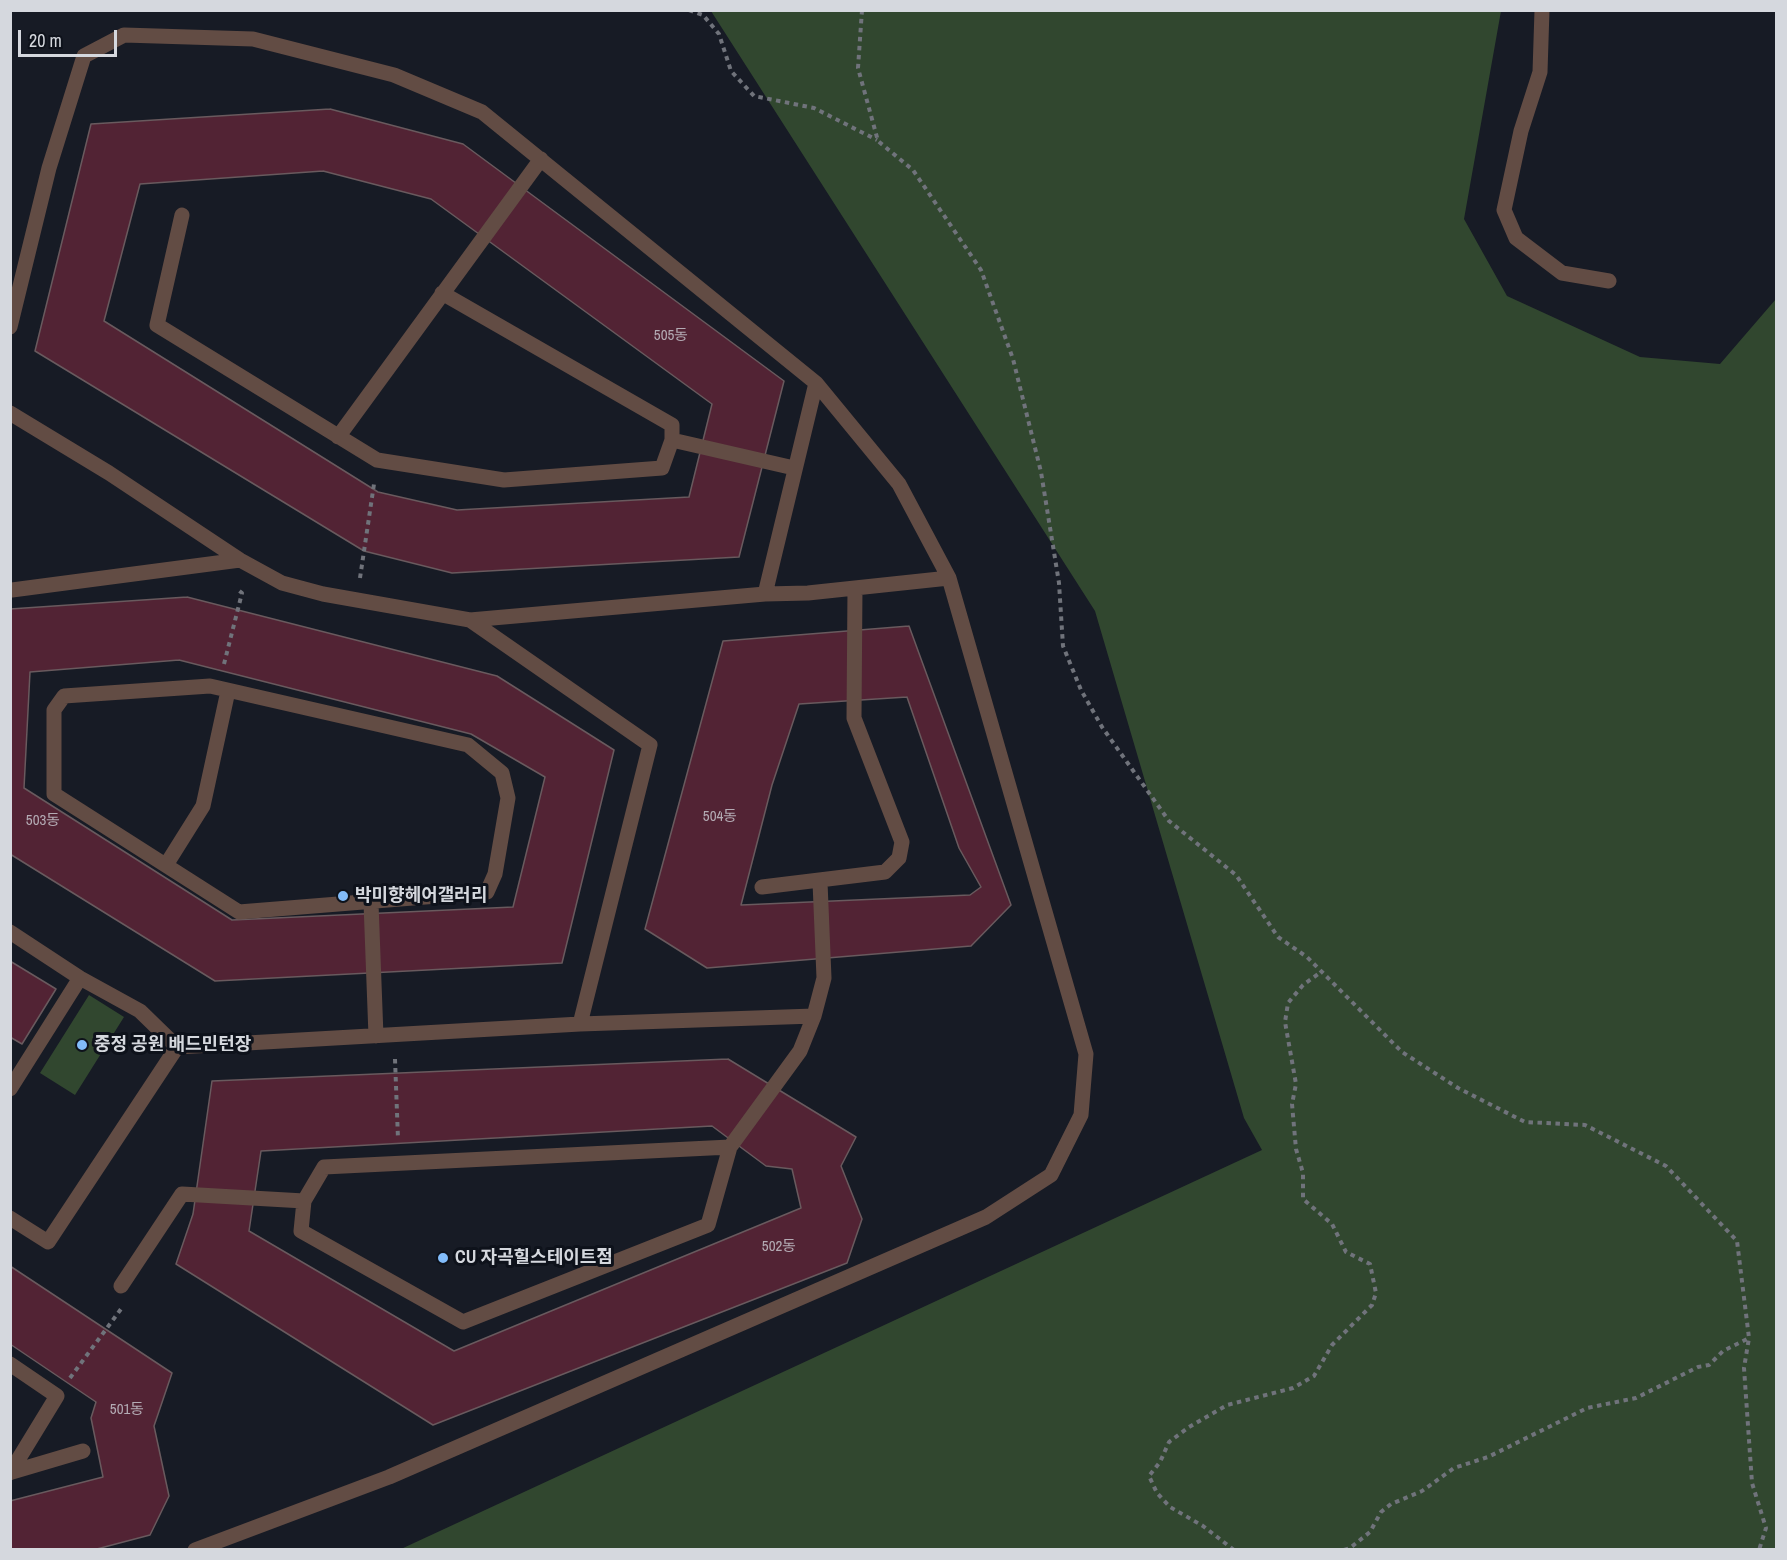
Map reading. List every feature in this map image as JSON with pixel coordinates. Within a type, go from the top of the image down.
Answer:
[{"type":"lane","points":[[1542,10],[1540,72],[1521,130],[1504,210],[1516,238],[1562,273],[1609,281]]},
{"type":"lane","points":[[10,327],[49,168],[84,56],[124,35],[253,39],[394,75],[482,112],[816,383],[898,484],[949,578],[1086,1054],[1080,1115],[1051,1175],[986,1217],[389,1477],[195,1550]]},
{"type":"lane","points":[[338,437],[541,159]]},
{"type":"lane","points":[[182,215],[157,325],[377,460],[504,480],[662,468],[672,440],[672,425],[442,294]]},
{"type":"lane","points":[[765,594],[816,383]]},
{"type":"lane","points":[[10,413],[109,473],[240,560],[282,582],[323,594],[470,620],[949,578]]},
{"type":"lane","points":[[672,440],[794,468]]},
{"type":"lane","points":[[12,590],[240,560]]},
{"type":"lane","points":[[762,887],[820,882],[885,872],[899,858],[902,842],[854,718],[855,588]]},
{"type":"lane","points":[[470,620],[650,745],[580,1024]]},
{"type":"lane","points":[[210,686],[228,690],[468,745],[502,773],[508,798],[495,874],[488,892],[239,912],[54,794],[54,710],[64,696],[210,686]]},
{"type":"lane","points":[[166,865],[203,806],[228,690]]},
{"type":"lane","points":[[729,1147],[324,1167],[304,1201],[301,1231],[463,1322],[708,1225],[729,1147],[800,1050],[814,1016],[824,978],[820,882]]},
{"type":"lane","points":[[371,903],[376,1036]]},
{"type":"lane","points":[[10,932],[80,978],[140,1011],[177,1047],[580,1024],[814,1016]]},
{"type":"lane","points":[[10,1089],[80,978]]},
{"type":"lane","points":[[10,1218],[48,1242],[177,1047]]},
{"type":"lane","points":[[121,1286],[182,1194],[304,1201]]},
{"type":"lane","points":[[10,1364],[57,1396],[11,1472]]},
{"type":"lane","points":[[11,1472],[83,1451]]},
{"type":"path","points":[[689,10],[703,15],[719,34],[731,71],[753,96],[814,108],[878,141],[913,170],[981,270],[1013,359],[1039,461],[1059,583],[1064,646],[1081,690],[1102,727],[1169,821],[1236,875],[1278,937],[1307,957],[1402,1052],[1458,1088],[1525,1122],[1585,1125],[1666,1166],[1737,1241],[1749,1338],[1744,1368],[1752,1483],[1766,1528],[1759,1550]]},
{"type":"path","points":[[862,10],[858,68],[878,141]]},
{"type":"path","points":[[364,551],[373,489]]},
{"type":"path","points":[[222,671],[237,610]]},
{"type":"path","points":[[1234,1550],[1203,1526],[1170,1507],[1156,1493],[1149,1476],[1160,1462],[1169,1442],[1189,1427],[1227,1405],[1293,1388],[1314,1376],[1332,1345],[1372,1305],[1376,1293],[1370,1264],[1346,1252],[1332,1224],[1303,1199],[1303,1173],[1296,1149],[1292,1104],[1296,1084],[1285,1022],[1288,1003],[1321,971]]},
{"type":"path","points":[[396,1073],[398,1144]]},
{"type":"path","points":[[68,1383],[124,1305]]},
{"type":"path","points":[[1344,1550],[1370,1532],[1381,1512],[1391,1504],[1422,1491],[1454,1468],[1488,1457],[1587,1408],[1636,1398],[1698,1367],[1709,1365],[1723,1351],[1749,1338]]},
{"type":"green space","points":[[711,11],[1501,11],[1464,219],[1507,296],[1640,357],[1720,364],[1776,299],[1776,1549],[401,1549],[1262,1150],[1244,1118],[1095,611]]},
{"type":"green space","name":"중정 공원 배드민턴장","points":[[89,995],[124,1017],[75,1095],[40,1073]]},
{"type":"building","points":[[330,109],[463,144],[784,381],[739,557],[452,573],[364,551],[35,351],[91,124]],"holes":[[[323,171],[431,199],[712,404],[689,497],[457,510],[378,492],[104,321],[140,184]]]},
{"type":"building","points":[[187,597],[497,676],[614,750],[562,963],[215,981],[10,854],[10,609]],"holes":[[[179,660],[471,734],[545,777],[513,907],[232,920],[24,788],[30,672]]]},
{"type":"building","points":[[909,626],[1011,905],[971,946],[707,968],[645,929],[723,641]],"holes":[[[907,697],[959,848],[981,887],[970,895],[741,905],[772,785],[799,704]]]},
{"type":"building","points":[[10,961],[56,989],[22,1044],[10,1037]]},
{"type":"building","points":[[728,1059],[856,1137],[841,1166],[862,1219],[847,1263],[433,1425],[176,1264],[193,1214],[212,1081]],"holes":[[[712,1126],[766,1166],[792,1169],[801,1208],[454,1351],[249,1231],[261,1151]]]},
{"type":"building","points":[[10,1266],[172,1373],[154,1426],[169,1496],[150,1535],[93,1550],[10,1550],[10,1501],[103,1477],[91,1418],[96,1402],[10,1344]]},
{"type":"place","name":"박미향헤어갤러리","points":[[343,896]]},
{"type":"place","name":"중정 공원 배드민턴장","points":[[82,1045]]},
{"type":"place","name":"CU 자곡힐스테이트점","points":[[443,1258]]}]
